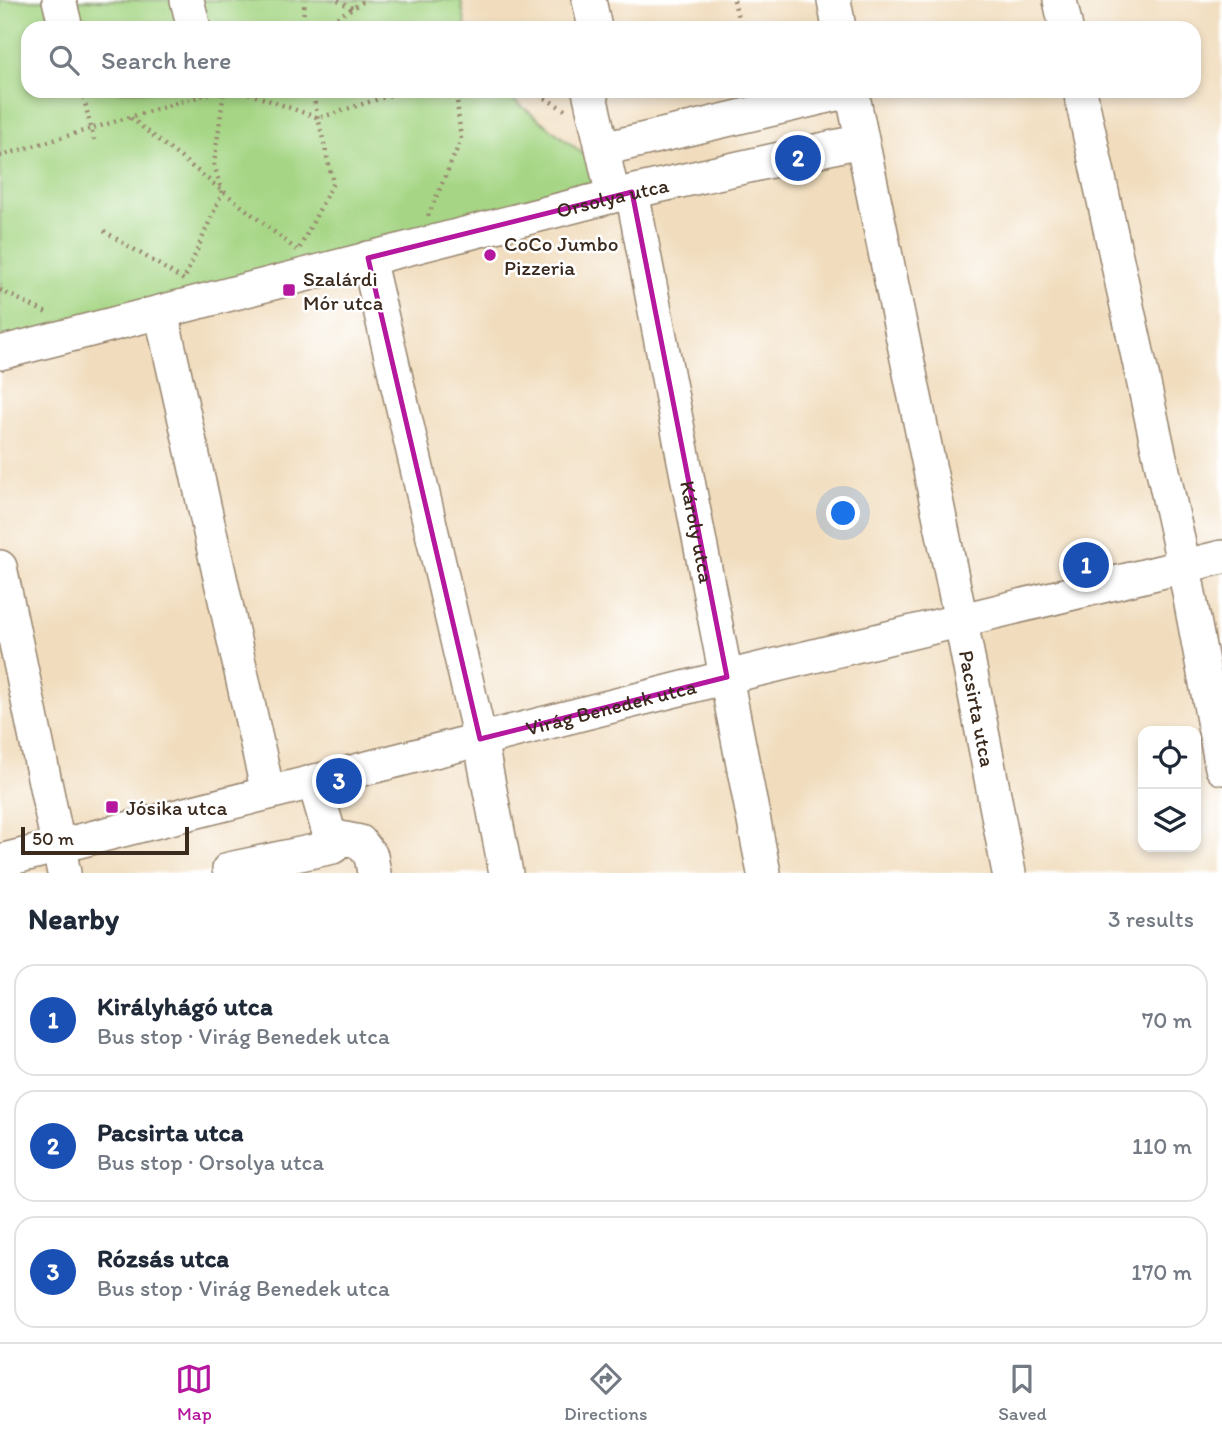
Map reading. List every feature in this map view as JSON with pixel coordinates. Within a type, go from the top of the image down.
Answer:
[{"type":"street","points":[[59,0],[64,21]]},
{"type":"street","points":[[187,0],[192,21]]},
{"type":"street","points":[[568,0],[572,21]]},
{"type":"street","points":[[589,0],[594,21]]},
{"type":"street","points":[[834,0],[838,21]]},
{"type":"street","points":[[1060,0],[1064,21]]},
{"type":"street","points":[[603,149],[821,98]]},
{"type":"street","name":"Pacsirta utca","points":[[852,98],[961,621],[1009,873]]},
{"type":"street","points":[[1082,98],[1184,567],[1222,768]]},
{"type":"street","name":"Károly utca","points":[[581,102],[622,194],[727,677],[764,873]]},
{"type":"street","name":"Orsolya utca","points":[[0,353],[622,194],[861,141]]},
{"type":"street","points":[[368,258],[480,739],[506,873]]},
{"type":"street","points":[[161,312],[268,793]]},
{"type":"street","name":"Virág Benedek utca","points":[[0,861],[61,860],[268,793],[727,677],[1222,557]]},
{"type":"street","points":[[0,567],[61,860]]},
{"type":"street","points":[[229,869],[333,847],[314,781]]},
{"type":"street","points":[[330,836],[360,842],[371,856],[374,873]]},
{"type":"path","points":[[303,21],[305,0]]},
{"type":"path","points":[[338,0],[352,8]]},
{"type":"path","points":[[331,21],[366,0]]},
{"type":"path","points":[[734,0],[738,21]]},
{"type":"path","points":[[84,98],[94,140]]},
{"type":"path","points":[[0,156],[195,98]]},
{"type":"path","points":[[104,231],[184,280],[222,193],[214,164],[223,98]]},
{"type":"path","points":[[262,98],[319,118],[381,98]]},
{"type":"path","points":[[131,118],[298,251],[333,183],[314,98]]},
{"type":"path","points":[[426,220],[461,140],[457,98]]},
{"type":"path","points":[[564,98],[581,102]]},
{"type":"path","points":[[0,290],[48,314]]},
{"type":"highlighted area","points":[[632,192],[727,677],[480,739],[368,258]]},
{"type":"green space","points":[[0,0],[461,0],[465,21],[21,21],[21,98],[511,98],[608,173],[613,196],[0,349]]},
{"type":"place","name":"Pacsirta utca","points":[[798,158]]},
{"type":"place","name":"CoCo Jumbo Pizzeria","points":[[490,255]]},
{"type":"place","name":"Szalárdi Mór utca","points":[[289,290]]},
{"type":"place","name":"Királyhágó utca","points":[[1086,565]]},
{"type":"place","name":"Rózsás utca","points":[[339,781]]},
{"type":"place","name":"Jósika utca","points":[[112,807]]}]
